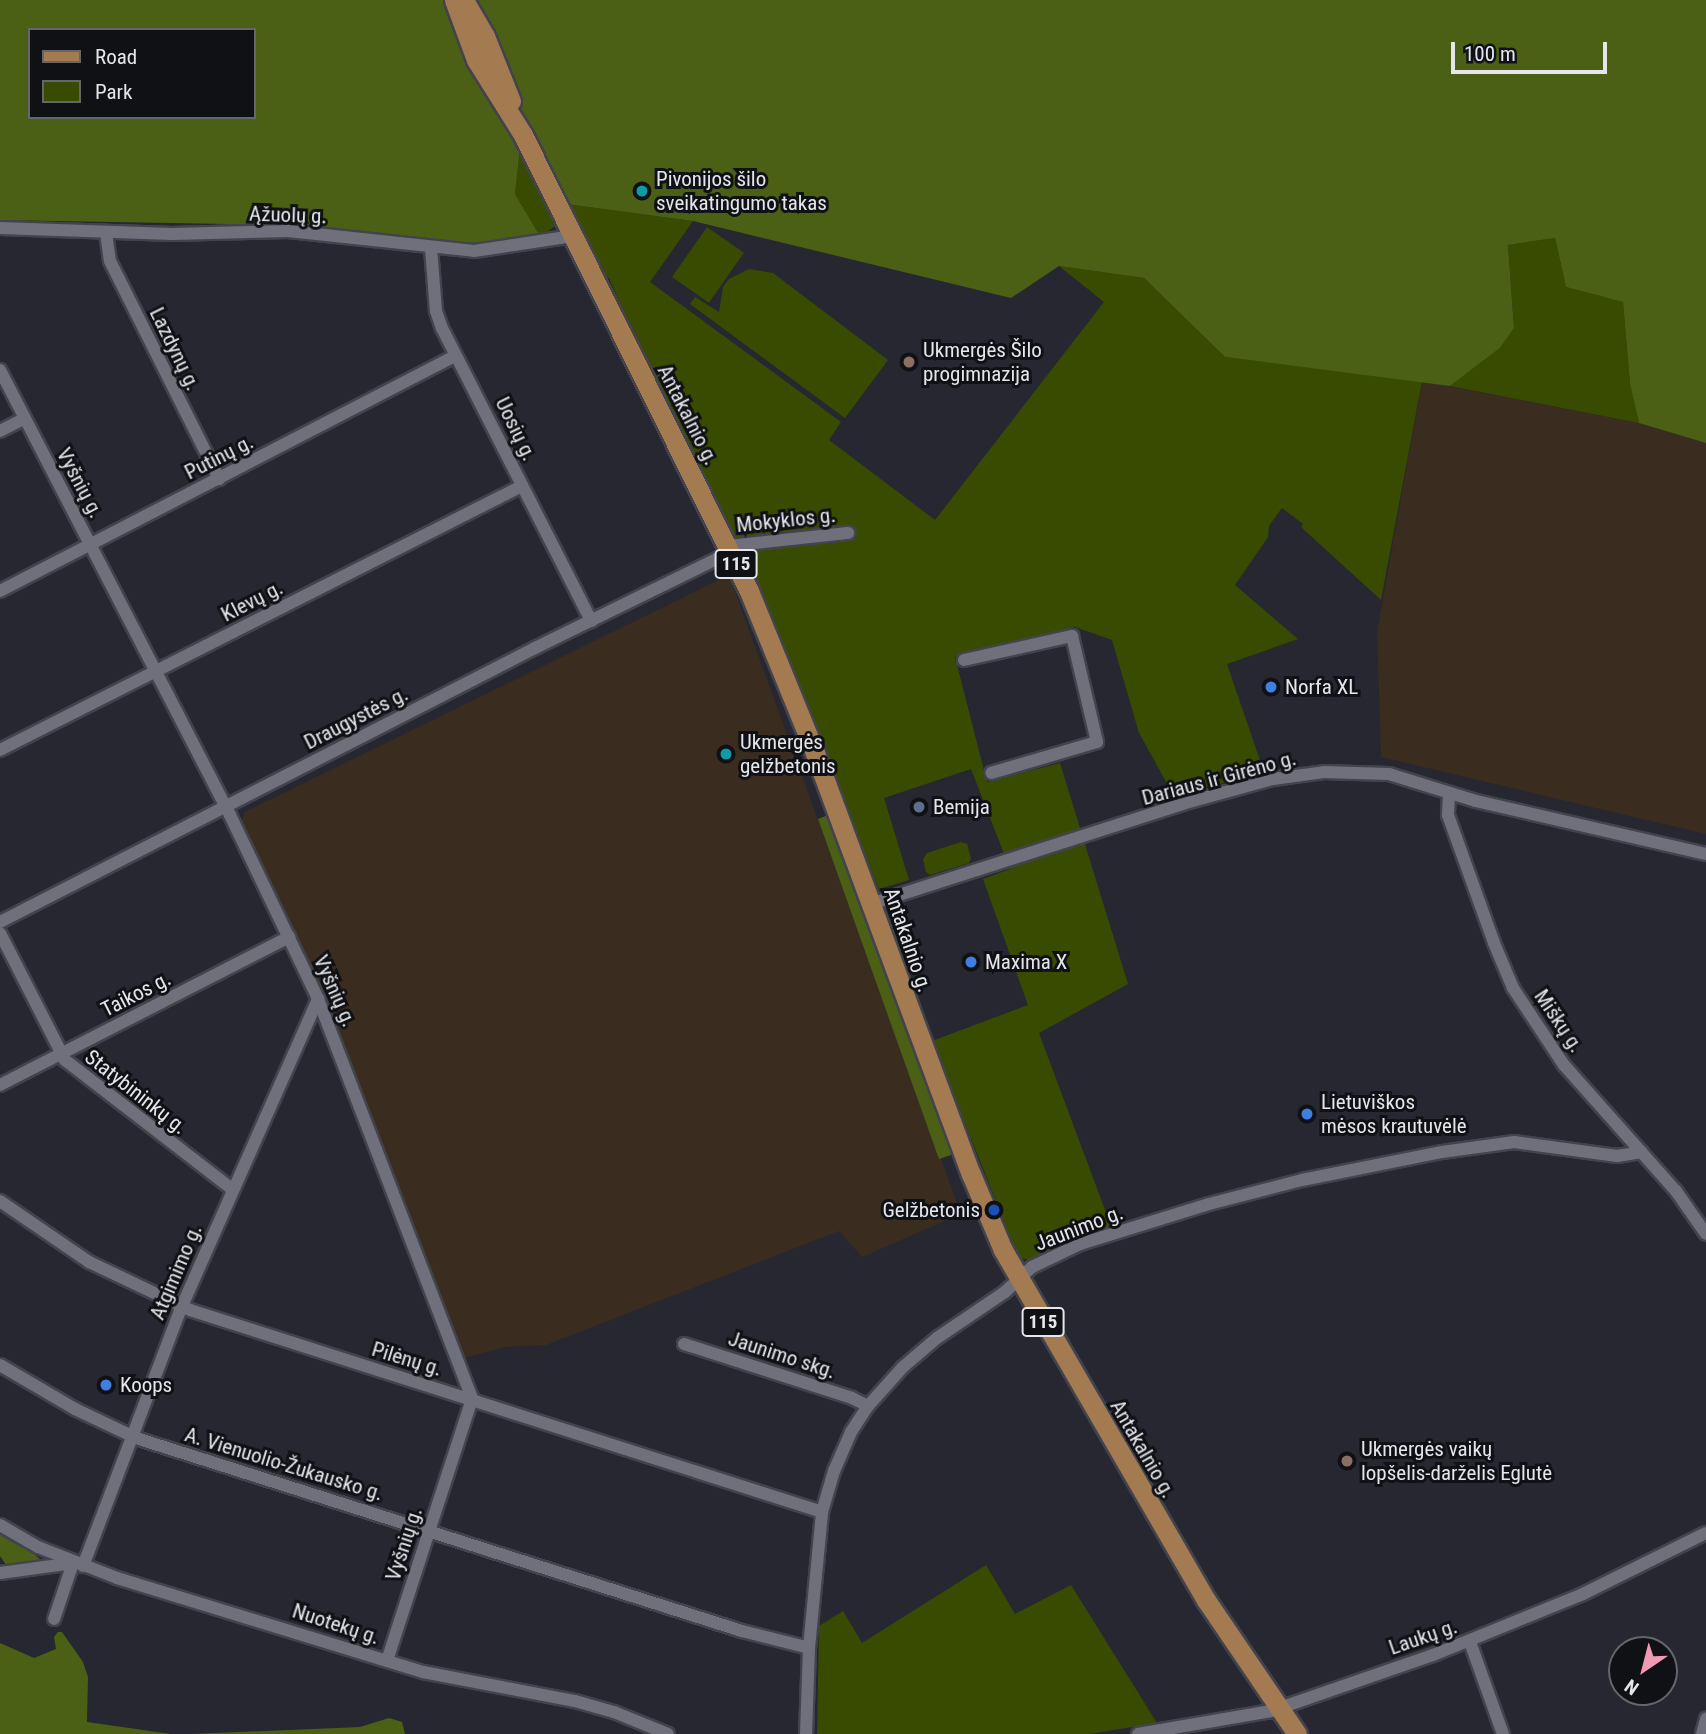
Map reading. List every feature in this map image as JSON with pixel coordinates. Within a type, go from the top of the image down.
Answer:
[{"type":"main road","name":"Antakalnio g.","points":[[454,0],[476,60],[523,135],[729,549],[778,660],[979,1195],[1018,1279],[1206,1600],[1297,1734]]},
{"type":"main road","name":"Antakalnio g.","points":[[464,0],[495,57],[523,135]]},
{"type":"street","name":"Ąžuolų g.","points":[[0,228],[106,233],[288,231],[430,248],[494,250],[573,236]]},
{"type":"street","name":"Lazdynų g.","points":[[106,233],[110,261],[219,479]]},
{"type":"street","name":"Uosių g.","points":[[430,248],[436,311],[456,356],[590,621]]},
{"type":"street","name":"Putinų g.","points":[[0,591],[456,356]]},
{"type":"street","name":"Vyšnių g.","points":[[0,370],[153,672],[225,807],[318,999],[472,1399],[387,1661]]},
{"type":"street","points":[[0,431],[24,419]]},
{"type":"street","name":"Klevų g.","points":[[0,750],[522,486]]},
{"type":"street","name":"Mokyklos g.","points":[[729,549],[848,533]]},
{"type":"street","name":"Draugystės g.","points":[[0,922],[729,549]]},
{"type":"street","points":[[964,660],[1072,636],[1097,742],[991,773]]},
{"type":"street","name":"Dariaus ir Girėno g.","points":[[871,904],[1182,804],[1273,779],[1324,772],[1374,772],[1449,794],[1706,854]]},
{"type":"street","name":"Miškų g.","points":[[1449,794],[1448,815],[1513,988],[1546,1041],[1676,1191],[1706,1234]]},
{"type":"street","name":"Statybininkų g.","points":[[0,933],[61,1054],[78,1073],[232,1189]]},
{"type":"street","name":"Taikos g.","points":[[0,1085],[289,937]]},
{"type":"street","name":"Atgimimo g.","points":[[54,1619],[182,1306],[318,999]]},
{"type":"street","name":"Jaunimo g.","points":[[806,1734],[809,1648],[822,1512],[834,1471],[851,1432],[868,1406],[925,1347],[1032,1267],[1080,1244],[1302,1180],[1442,1152],[1514,1142],[1617,1156],[1642,1152]]},
{"type":"street","name":"Pilėnų g.","points":[[0,1201],[89,1262],[182,1306],[822,1512]]},
{"type":"street","name":"Jaunimo skg.","points":[[684,1344],[852,1398],[868,1406]]},
{"type":"street","name":"A. Vienuolio-Žukausko g.","points":[[0,1365],[75,1409],[130,1436],[429,1529],[742,1631],[809,1648]]},
{"type":"street","name":"Nuotekų g.","points":[[0,1525],[78,1564],[387,1661],[423,1672],[575,1701],[614,1712],[668,1734]]},
{"type":"street","name":"Laukų g.","points":[[1138,1734],[1280,1707],[1470,1642],[1583,1594],[1706,1533]]},
{"type":"street","points":[[0,1573],[78,1564]]},
{"type":"street","points":[[1470,1642],[1503,1734]]},
{"type":"street","points":[[1702,1734],[1706,1719]]},
{"type":"shaded area","points":[[1422,381],[1639,423],[1706,443],[1706,834],[1381,757],[1377,632]]},
{"type":"shaded area","points":[[729,575],[961,1214],[862,1257],[839,1231],[546,1345],[505,1347],[460,1359],[361,1090],[299,944],[241,823],[245,812]]},
{"type":"green space","points":[[0,0],[449,0],[520,149],[515,194],[540,236],[495,245],[469,245],[281,225],[0,220]]},
{"type":"green space","points":[[469,0],[1706,0],[1706,443],[1639,423],[1630,384],[1623,302],[1566,287],[1555,238],[1508,245],[1514,328],[1500,348],[1450,386],[1225,357],[1144,278],[1059,266],[1011,298],[693,221],[566,204]]},
{"type":"green space","points":[[520,149],[555,221],[554,227],[540,236],[515,194]]},
{"type":"green space","points":[[566,204],[693,221],[650,282],[841,422],[829,440],[935,520],[1104,302],[1059,266],[1144,278],[1225,357],[1422,381],[1381,600],[1301,527],[1303,524],[1282,508],[1269,526],[1268,537],[1235,585],[1298,639],[1227,664],[1264,772],[1174,796],[1139,733],[1112,640],[1075,627],[955,657],[987,782],[1060,763],[1128,984],[1039,1033],[1111,1226],[1032,1260],[1019,1258],[932,1041],[1028,1005],[983,879],[1010,869],[971,769],[884,798],[909,880],[879,889],[749,563],[616,302],[618,299],[609,278],[604,277]]},
{"type":"green space","points":[[707,227],[744,253],[709,303],[672,277]]},
{"type":"green space","points":[[1555,238],[1566,287],[1623,302],[1630,384],[1639,423],[1450,386],[1500,348],[1514,328],[1508,245]]},
{"type":"green space","points":[[749,269],[773,273],[888,360],[845,418],[690,304],[695,297],[719,312],[723,287],[729,279]]},
{"type":"green space","points":[[828,815],[954,1154],[939,1159],[818,819]]},
{"type":"green space","points":[[961,842],[967,844],[971,858],[969,863],[930,875],[926,872],[923,859],[927,853]]},
{"type":"green space","points":[[0,1534],[30,1551],[40,1559],[38,1564],[9,1569],[0,1556]]},
{"type":"green space","points":[[986,1565],[1015,1614],[1071,1585],[1157,1723],[1089,1734],[817,1734],[819,1626],[843,1611],[862,1643]]},
{"type":"green space","points":[[58,1632],[62,1632],[83,1662],[88,1677],[87,1722],[171,1734],[0,1734],[0,1643],[34,1658],[56,1649],[54,1637]]},
{"type":"green space","points":[[389,1718],[402,1722],[405,1734],[191,1734],[360,1727]]},
{"type":"place","name":"Pivonijos šilo sveikatingumo takas","points":[[642,191]]},
{"type":"place","name":"Ukmergės Šilo progimnazija","points":[[909,362]]},
{"type":"place","name":"Norfa XL","points":[[1271,687]]},
{"type":"place","name":"Ukmergės gelžbetonis","points":[[726,754]]},
{"type":"place","name":"Bemija","points":[[919,807]]},
{"type":"place","name":"Maxima X","points":[[971,962]]},
{"type":"place","name":"Lietuviškos mėsos krautuvėlė","points":[[1307,1114]]},
{"type":"place","name":"Gelžbetonis","points":[[994,1210]]},
{"type":"place","name":"Koops","points":[[106,1385]]},
{"type":"place","name":"Ukmergės vaikų lopšelis-darželis Eglutė","points":[[1347,1461]]}]
